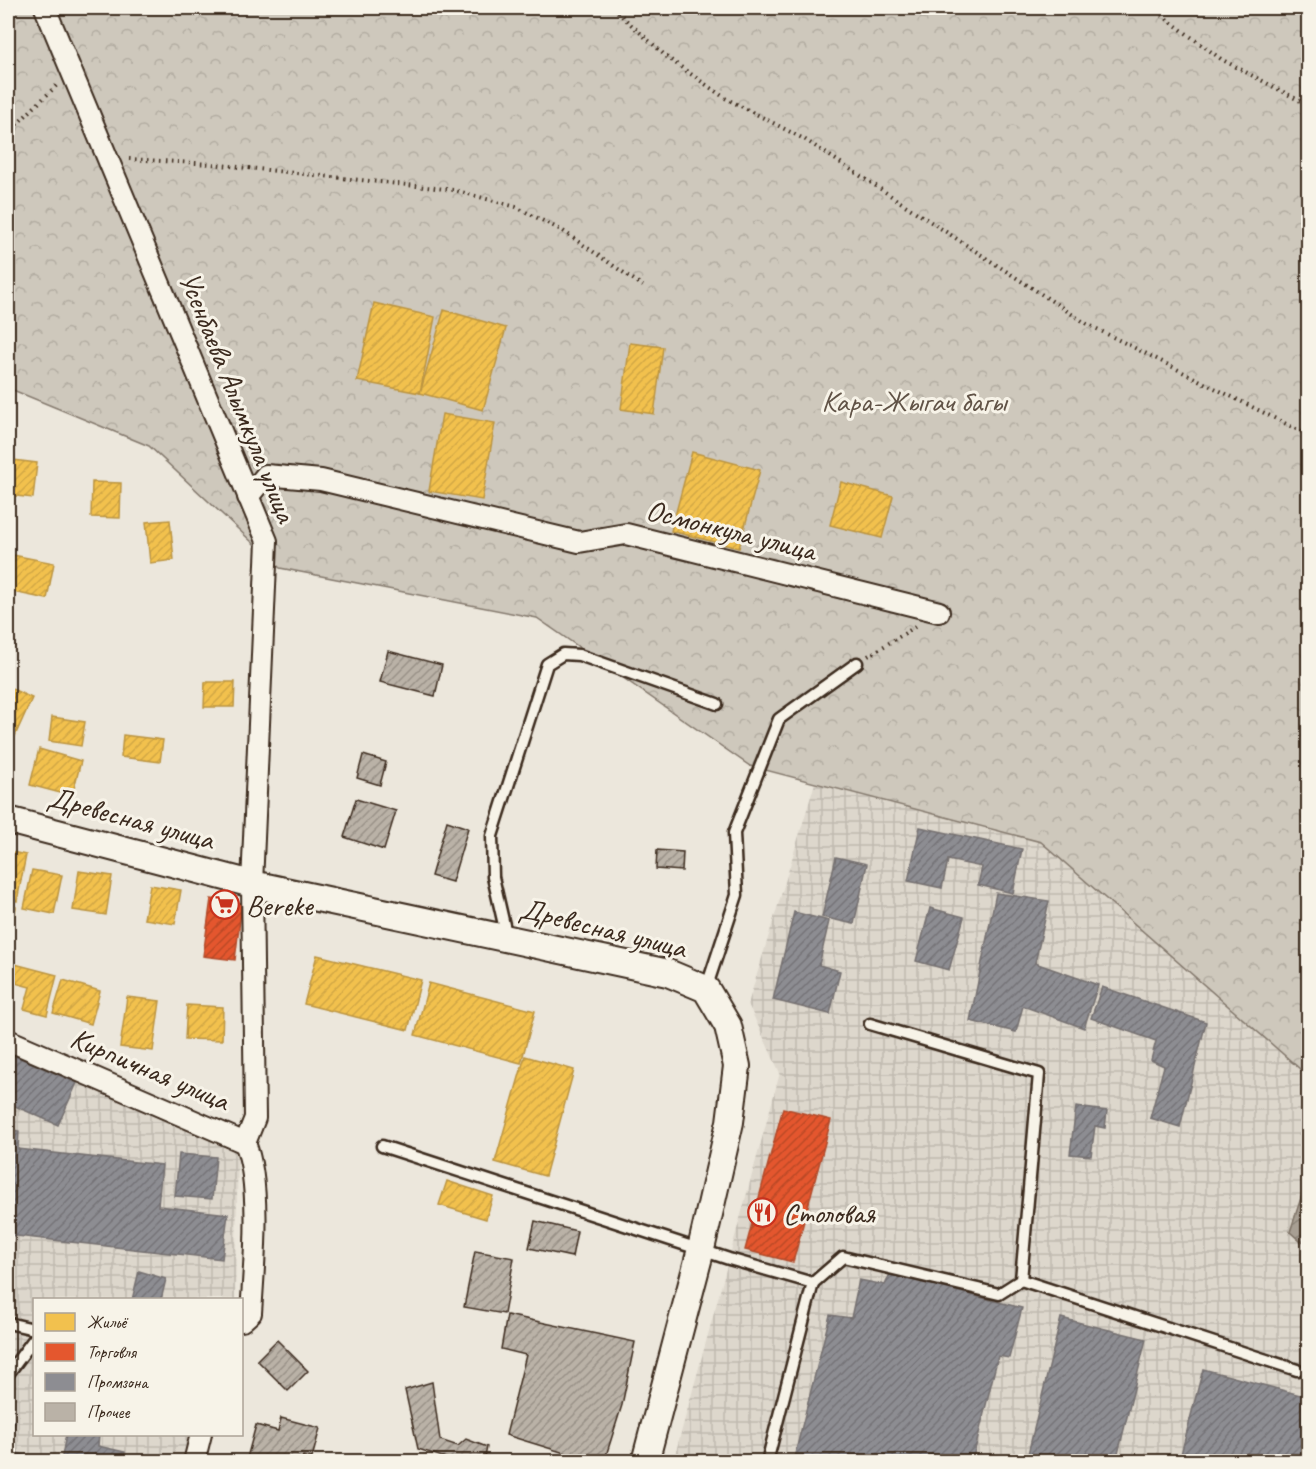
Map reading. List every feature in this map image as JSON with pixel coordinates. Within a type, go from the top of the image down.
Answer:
[{"type":"street","name":"Усенбаева Алымкула улица","points":[[45,8],[267,541],[252,884],[255,1118]]},
{"type":"street","name":"Осмонкула улица","points":[[248,497],[266,475],[321,480],[579,542],[626,534],[939,612]]},
{"type":"street","name":"Древесная улица","points":[[8,820],[252,884],[668,973],[706,990],[728,1026],[737,1066],[730,1122],[701,1250],[645,1461]]},
{"type":"street","name":"Кирпичная улица","points":[[8,1040],[245,1143],[255,1118]]},
{"type":"street","points":[[243,1321],[252,1312],[255,1230],[250,1156],[245,1143]]},
{"type":"street","points":[[194,1461],[200,1436]]},
{"type":"lane","points":[[507,938],[492,877],[492,836],[547,664],[563,654],[579,655],[717,704]]},
{"type":"lane","points":[[706,990],[737,895],[734,833],[779,719],[857,663]]},
{"type":"lane","points":[[870,1024],[1039,1074],[1021,1280]]},
{"type":"lane","points":[[382,1146],[701,1250],[813,1283]]},
{"type":"lane","points":[[767,1461],[813,1283],[843,1257],[999,1294],[1021,1280]]},
{"type":"lane","points":[[1021,1280],[1296,1370]]},
{"type":"lane","points":[[8,1323],[33,1329]]},
{"type":"lane","points":[[8,1374],[33,1340]]},
{"type":"path","points":[[613,8],[668,58],[725,98],[804,140],[1087,324],[1308,435]]},
{"type":"path","points":[[1152,8],[1221,59],[1308,105]]},
{"type":"path","points":[[8,133],[72,71]]},
{"type":"path","points":[[108,157],[211,164],[454,190],[516,207],[563,231],[643,286]]},
{"type":"path","points":[[857,663],[939,612]]},
{"type":"shaded area","points":[[815,783],[1041,841],[1308,1076],[1308,1461],[673,1462],[780,1073],[748,1004]]},
{"type":"shaded area","points":[[8,1048],[238,1150],[235,1298],[33,1298],[33,1436],[188,1436],[183,1461],[8,1461]]},
{"type":"green space","name":"Кара-Жыгач багы","points":[[8,8],[1308,8],[1308,1076],[1041,842],[750,766],[537,618],[280,568],[149,446],[8,388]]},
{"type":"water","points":[[1308,1176],[1308,1242],[1300,1241],[1290,1232]]},
{"type":"building: Жильё","points":[[374,303],[435,317],[420,393],[357,381]]},
{"type":"building: Жильё","points":[[444,310],[506,328],[483,410],[420,393]]},
{"type":"building: Жильё","points":[[630,343],[663,347],[654,414],[621,409]]},
{"type":"building: Жильё","points":[[442,414],[495,423],[482,500],[429,491]]},
{"type":"building: Жильё","points":[[692,452],[760,470],[739,548],[671,531]]},
{"type":"building: Жильё","points":[[13,460],[37,463],[33,498],[8,495]]},
{"type":"building: Жильё","points":[[92,482],[121,483],[120,518],[91,517]]},
{"type":"building: Жильё","points":[[841,482],[893,496],[882,538],[830,525]]},
{"type":"building: Жильё","points":[[170,520],[174,560],[150,563],[146,522]]},
{"type":"building: Жильё","points":[[8,554],[54,563],[47,599],[8,591]]},
{"type":"building: Жильё","points":[[205,682],[235,682],[234,707],[204,707]]},
{"type":"building: Жильё","points":[[8,687],[32,698],[14,738],[8,736]]},
{"type":"building: Жильё","points":[[52,717],[85,722],[81,746],[49,741]]},
{"type":"building: Жильё","points":[[123,735],[163,740],[160,762],[121,757]]},
{"type":"building: Жильё","points":[[39,749],[81,761],[72,796],[30,785]]},
{"type":"building: Жильё","points":[[8,851],[26,855],[17,901],[8,899]]},
{"type":"building: Жильё","points":[[32,870],[62,875],[54,914],[24,908]]},
{"type":"building: Жильё","points":[[79,871],[112,876],[106,915],[73,910]]},
{"type":"building: Жильё","points":[[150,885],[181,890],[175,924],[144,919]]},
{"type":"building: Жильё","points":[[8,905],[16,907],[8,943]]},
{"type":"building: Жильё","points":[[317,955],[421,980],[408,1030],[304,1004]]},
{"type":"building: Жильё","points":[[11,963],[57,975],[47,1015],[24,1009],[30,987],[8,981]]},
{"type":"building: Жильё","points":[[63,980],[100,991],[91,1024],[53,1013]]},
{"type":"building: Жильё","points":[[429,983],[535,1011],[521,1063],[415,1035]]},
{"type":"building: Жильё","points":[[127,997],[160,1001],[153,1051],[120,1047]]},
{"type":"building: Жильё","points":[[187,1005],[223,1007],[222,1040],[185,1039]]},
{"type":"building: Жильё","points":[[525,1056],[574,1070],[545,1176],[495,1162]]},
{"type":"building: Жильё","points":[[447,1181],[493,1196],[486,1219],[439,1205]]},
{"type":"building: Торговля","points":[[211,899],[242,903],[235,960],[203,956]]},
{"type":"building: Торговля","points":[[783,1108],[831,1120],[793,1262],[745,1250]]},
{"type":"building: Промзона","points":[[920,827],[1022,849],[1013,893],[978,885],[982,867],[948,860],[942,888],[908,881]]},
{"type":"building: Промзона","points":[[836,857],[867,864],[854,924],[822,917]]},
{"type":"building: Промзона","points":[[996,893],[1049,901],[1035,963],[1098,985],[1084,1028],[1023,1006],[1016,1032],[970,1021]]},
{"type":"building: Промзона","points":[[930,908],[964,917],[949,970],[916,961]]},
{"type":"building: Промзона","points":[[794,912],[829,921],[819,965],[840,971],[830,1014],[773,1000]]},
{"type":"building: Промзона","points":[[1102,987],[1206,1022],[1180,1127],[1150,1118],[1164,1066],[1151,1060],[1156,1041],[1091,1018]]},
{"type":"building: Промзона","points":[[8,1053],[77,1083],[58,1125],[8,1103]]},
{"type":"building: Промзона","points":[[1076,1107],[1107,1111],[1105,1128],[1095,1126],[1091,1156],[1070,1154]]},
{"type":"building: Промзона","points":[[8,1129],[19,1131],[18,1149],[162,1165],[158,1206],[228,1214],[222,1259],[8,1235]]},
{"type":"building: Промзона","points":[[179,1154],[216,1157],[212,1199],[175,1196]]},
{"type":"building: Промзона","points":[[139,1271],[166,1279],[161,1298],[132,1298]]},
{"type":"building: Промзона","points":[[890,1274],[1022,1308],[1009,1358],[998,1356],[972,1462],[793,1462],[830,1315],[851,1318],[859,1280],[885,1285]]},
{"type":"building: Промзона","points":[[1061,1318],[1146,1339],[1116,1462],[1026,1462]]},
{"type":"building: Промзона","points":[[1203,1369],[1308,1397],[1308,1462],[1179,1462]]},
{"type":"building: Промзона","points":[[8,1420],[15,1421],[11,1452],[56,1462],[8,1462]]},
{"type":"building: Промзона","points":[[66,1436],[99,1436],[98,1446],[125,1452],[123,1462],[61,1462]]},
{"type":"building: Прочее","points":[[388,651],[442,665],[435,696],[380,682]]},
{"type":"building: Прочее","points":[[363,755],[386,762],[380,785],[357,778]]},
{"type":"building: Прочее","points":[[356,799],[396,811],[384,850],[344,837]]},
{"type":"building: Прочее","points":[[447,821],[468,828],[452,882],[431,876]]},
{"type":"building: Прочее","points":[[657,850],[683,852],[682,871],[656,869]]},
{"type":"building: Прочее","points":[[535,1221],[577,1231],[572,1257],[529,1248]]},
{"type":"building: Прочее","points":[[475,1251],[514,1258],[504,1314],[464,1307]]},
{"type":"building: Прочее","points":[[507,1315],[635,1342],[622,1405],[604,1462],[594,1462],[506,1435],[526,1355],[501,1349]]},
{"type":"building: Прочее","points":[[277,1340],[308,1371],[288,1391],[257,1360]]},
{"type":"building: Прочее","points":[[432,1382],[440,1440],[458,1446],[466,1439],[487,1447],[484,1462],[458,1462],[418,1449],[405,1390]]},
{"type":"building: Прочее","points":[[281,1418],[320,1428],[312,1458],[303,1456],[301,1462],[262,1462],[247,1458],[256,1425],[278,1431]]},
{"type":"place","name":"Bereke","points":[[225,905]]},
{"type":"place","name":"Столовая","points":[[762,1213]]}]
